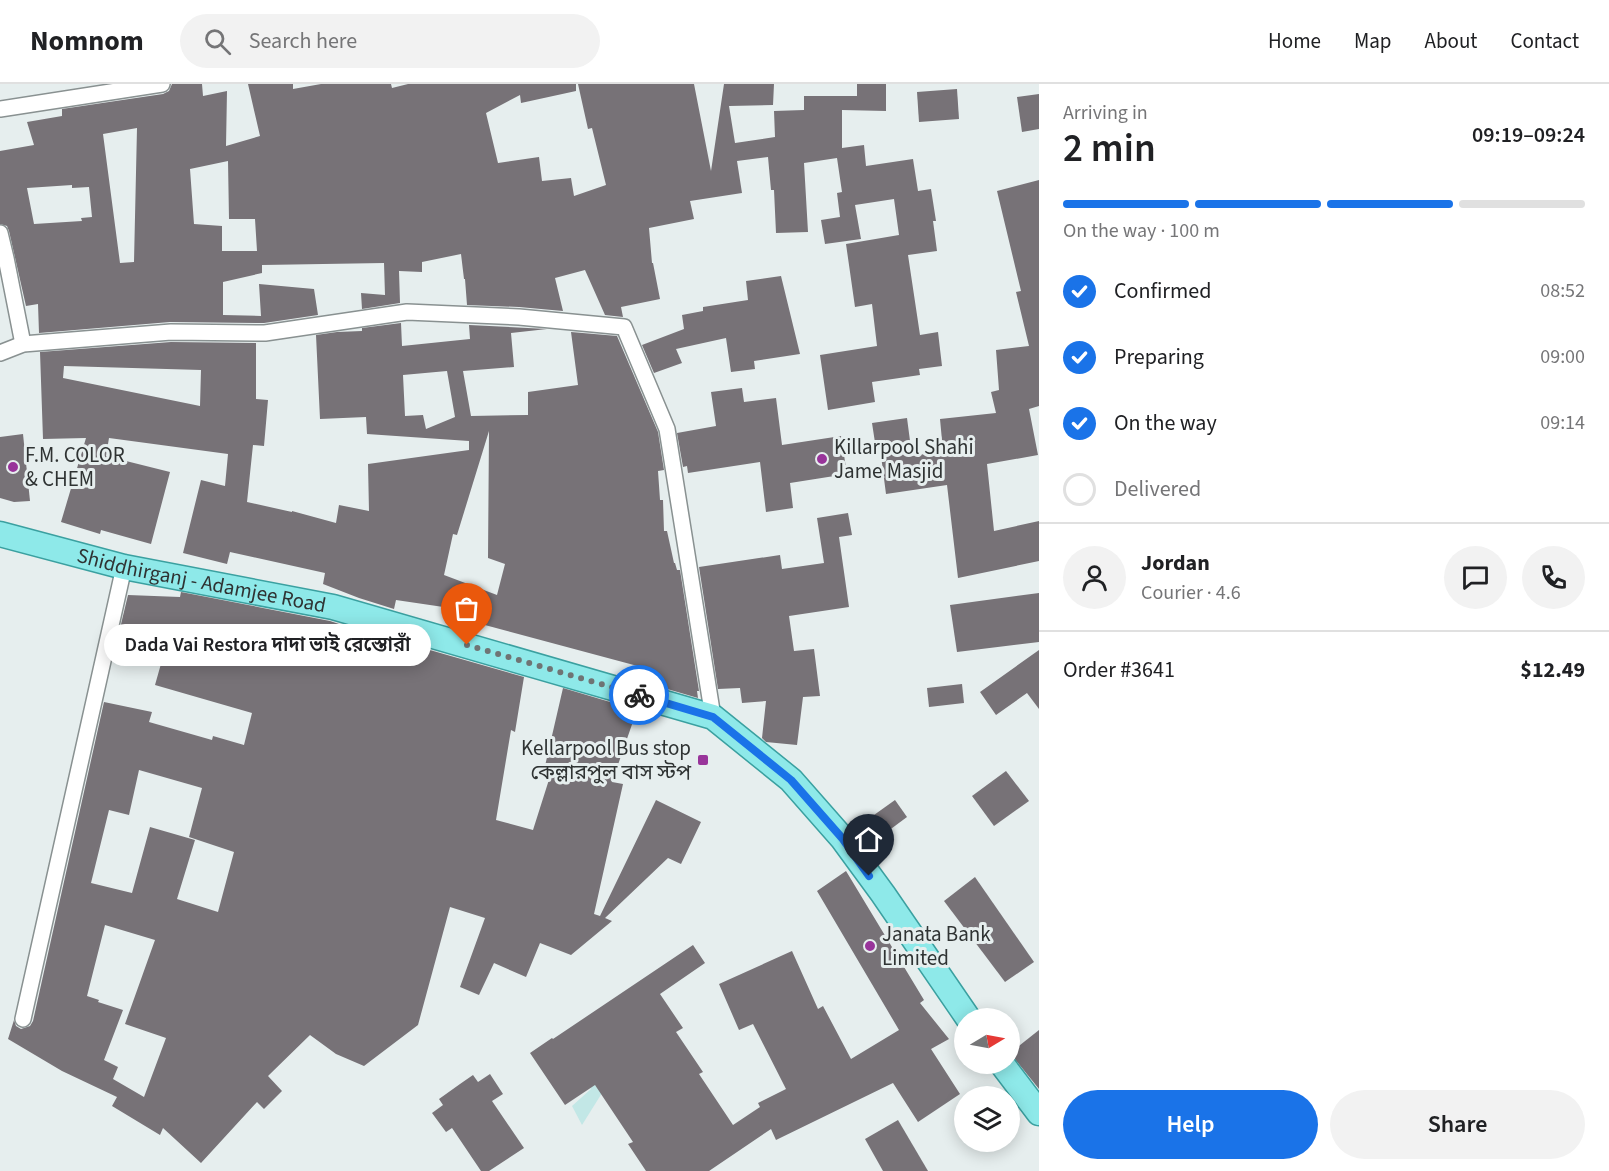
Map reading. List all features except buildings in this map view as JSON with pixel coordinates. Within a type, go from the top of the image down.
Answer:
[{"type":"main road","name":"Shiddhirganj - Adamjee Road","points":[[0,534],[124,567],[333,607],[713,717],[791,780],[842,838],[961,1008]]},
{"type":"main road","points":[[1010,1074],[1039,1113]]},
{"type":"street","points":[[0,109],[86,90],[162,84]]},
{"type":"street","points":[[0,233],[22,344]]},
{"type":"street","points":[[0,353],[22,344],[171,332],[265,333],[407,312],[519,317],[624,327],[667,429],[713,717]]},
{"type":"street","points":[[23,1018],[124,567]]},
{"type":"shaded area","points":[[565,1050],[602,1093],[582,1125],[572,1106],[591,1089]]},
{"type":"way so far","points":[[467,645],[639,695]]},
{"type":"place","name":"Killarpool Shahi Jame Masjid","points":[[822,459]]},
{"type":"place","name":"F.M. COLOR & CHEM","points":[[13,467]]},
{"type":"place","name":"Dada Vai Restora দাদা ভাই রেস্তোরাঁ","points":[[467,645]]},
{"type":"place","name":"Kellarpool Bus stop কেল্লারপুল বাস স্টপ","points":[[703,760]]},
{"type":"place","name":"Janata Bank Limited","points":[[870,946]]},
{"type":"route","points":[[639,695],[713,717],[791,780],[842,838],[869,876]]}]
